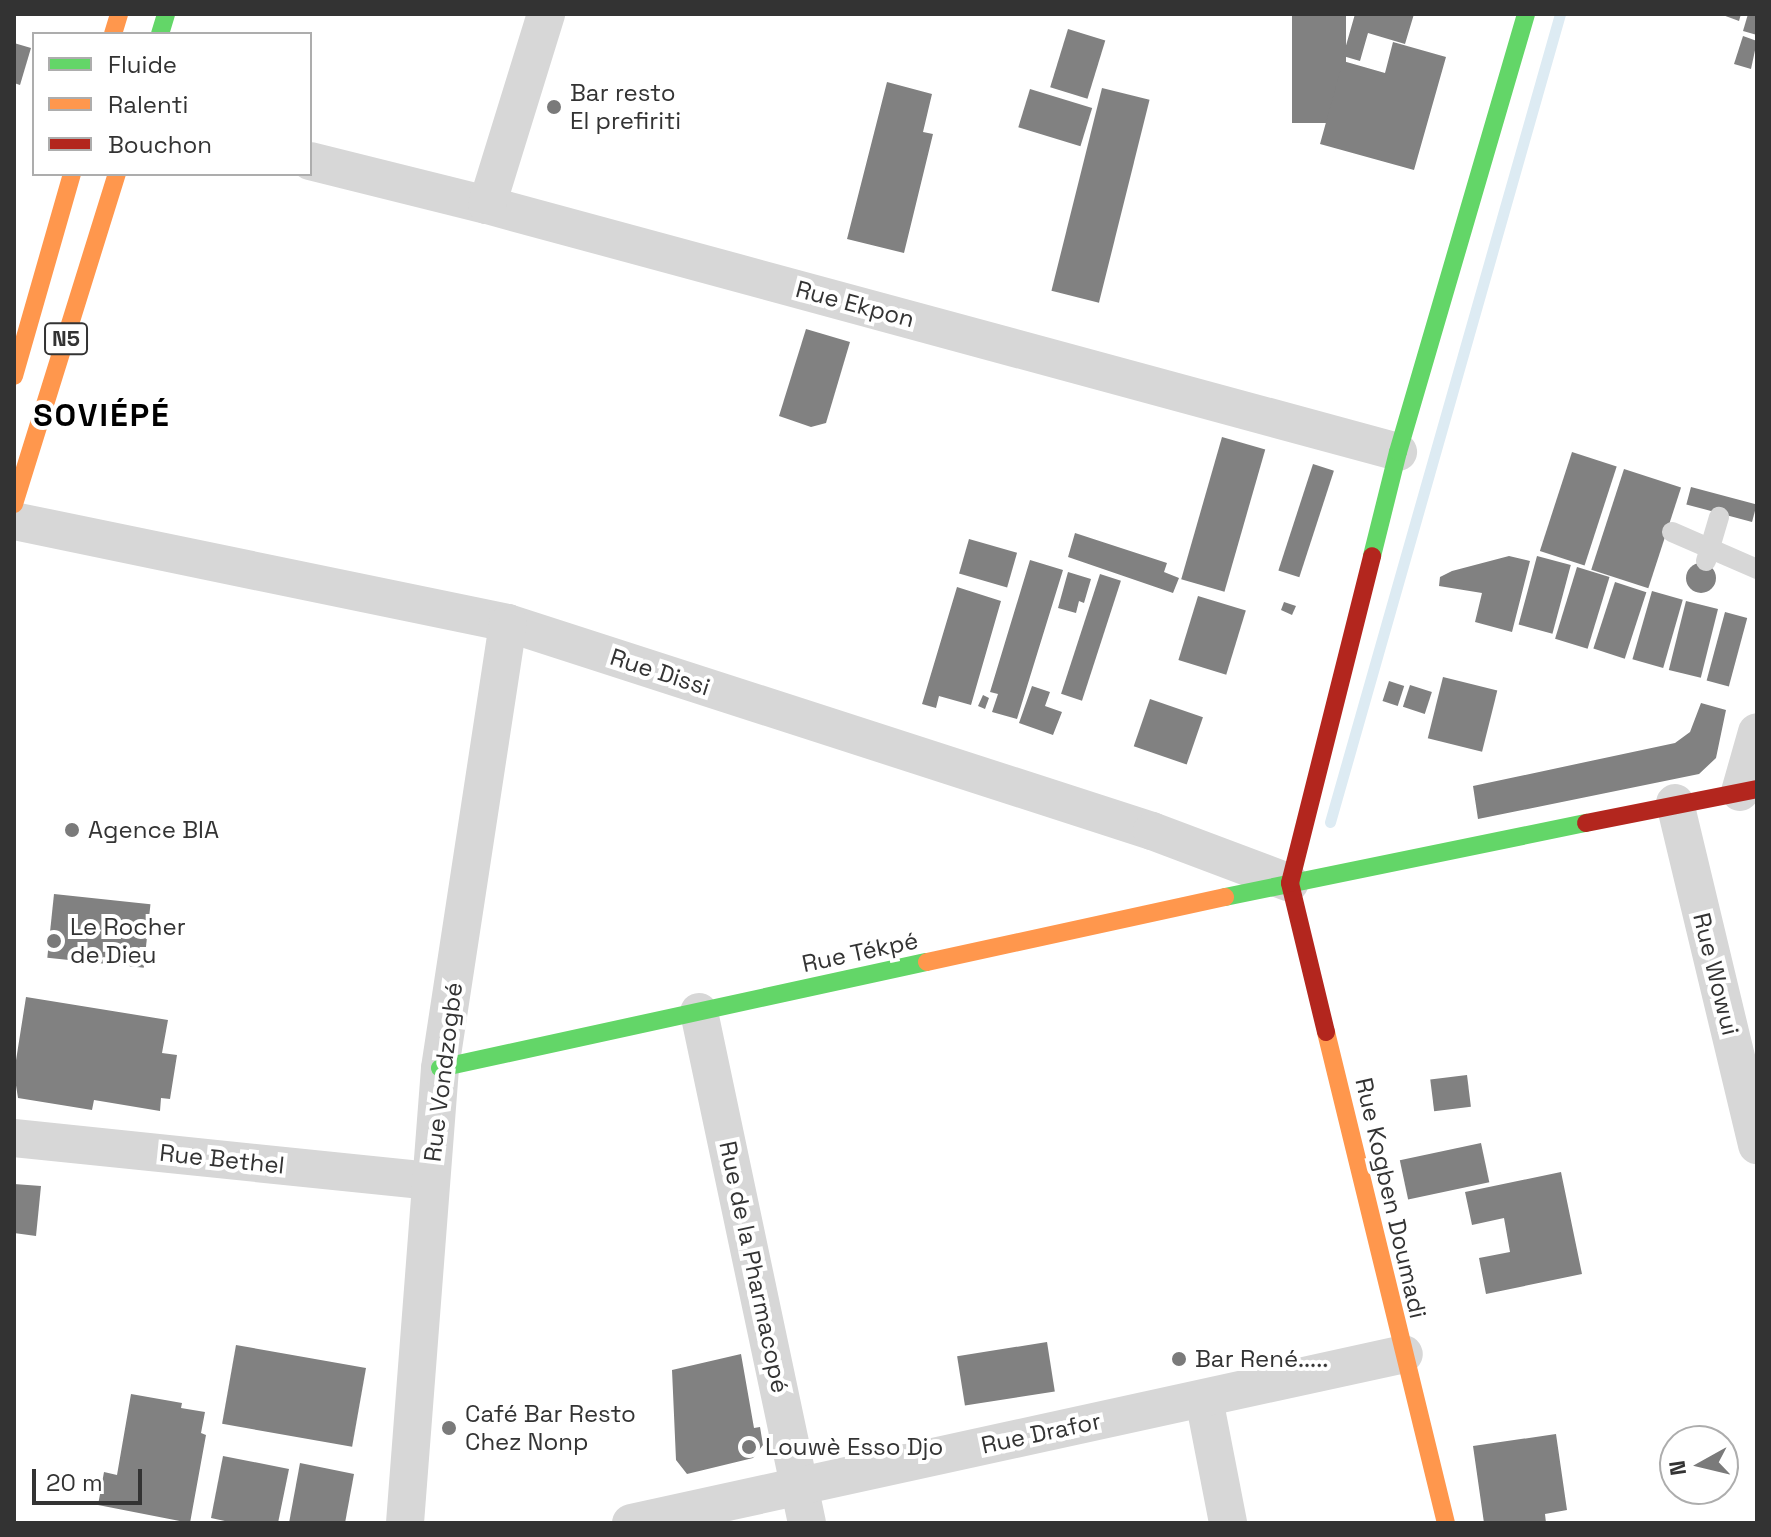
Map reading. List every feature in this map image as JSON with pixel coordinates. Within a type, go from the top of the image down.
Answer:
[{"type":"main road","points":[[1290,883],[1398,452],[1526,14]]},
{"type":"main road","name":"N5","points":[[14,376],[71,176]]},
{"type":"main road","name":"N5","points":[[14,504],[116,176]]},
{"type":"main road","name":"Rue Tékpé","points":[[440,1068],[1290,883],[1748,790]]},
{"type":"main road","name":"Rue Kogben Doumadi","points":[[1290,883],[1446,1523]]},
{"type":"street","points":[[487,205],[546,14]]},
{"type":"street","name":"Rue Ekpon","points":[[312,161],[487,205],[1398,452]]},
{"type":"street","name":"Rue Dissi","points":[[14,521],[508,623],[1152,831],[1290,883]]},
{"type":"street","name":"Rue Vondzogbé","points":[[405,1523],[440,1068],[508,623]]},
{"type":"street","points":[[1748,790],[1757,732]]},
{"type":"street","name":"Rue Wowui","points":[[1675,803],[1757,1145]]},
{"type":"street","name":"Rue de la Pharmacopé","points":[[699,1012],[807,1523]]},
{"type":"street","name":"Rue Bethel","points":[[14,1138],[430,1181]]},
{"type":"street","name":"Rue Drafor","points":[[631,1523],[1404,1354]]},
{"type":"street","points":[[1204,1399],[1228,1523]]},
{"type":"lane","points":[[1708,554],[1719,517]]},
{"type":"lane","points":[[1672,532],[1708,554],[1757,569]]},
{"type":"building","points":[[1292,14],[1346,14],[1346,123],[1292,123]]},
{"type":"building","points":[[1355,14],[1414,14],[1405,44],[1368,33],[1360,61],[1343,56]]},
{"type":"building","points":[[1720,14],[1741,14],[1739,21]]},
{"type":"building","points":[[1748,14],[1757,14],[1757,35],[1743,31]]},
{"type":"building","points":[[1068,29],[1105,40],[1087,99],[1050,87]]},
{"type":"building","points":[[1743,36],[1757,41],[1751,69],[1734,64]]},
{"type":"building","points":[[1393,42],[1446,57],[1414,170],[1320,144],[1343,61],[1385,73]]},
{"type":"building","points":[[14,43],[31,48],[20,85],[14,83]]},
{"type":"building","points":[[887,82],[932,94],[923,132],[933,134],[904,253],[847,239]]},
{"type":"building","points":[[1102,88],[1150,100],[1099,303],[1051,291]]},
{"type":"building","points":[[1030,89],[1092,108],[1080,146],[1018,127]]},
{"type":"building","points":[[806,329],[850,342],[826,423],[811,427],[779,416]]},
{"type":"building","points":[[1222,437],[1265,449],[1224,592],[1181,579]]},
{"type":"building","points":[[1572,452],[1617,467],[1585,565],[1540,551]]},
{"type":"building","points":[[1313,464],[1334,471],[1299,577],[1278,571]]},
{"type":"building","points":[[1624,469],[1681,488],[1648,588],[1591,570]]},
{"type":"building","points":[[1691,487],[1757,505],[1752,522],[1686,504]]},
{"type":"building","points":[[1075,533],[1167,563],[1164,572],[1179,578],[1173,593],[1068,557]]},
{"type":"building","points":[[969,539],[1017,553],[1007,587],[959,574]]},
{"type":"building","points":[[1509,556],[1530,561],[1512,632],[1475,622],[1482,593],[1439,586],[1440,577],[1452,571]]},
{"type":"building","points":[[1537,556],[1571,565],[1552,634],[1519,625]]},
{"type":"building","points":[[1030,560],[1063,570],[1017,719],[992,712],[998,694],[990,692]]},
{"type":"building","points":[[1701,563],[1712,567],[1716,578],[1712,589],[1701,593],[1690,589],[1686,578],[1690,567]]},
{"type":"building","points":[[1577,567],[1610,577],[1588,649],[1555,639]]},
{"type":"building","points":[[1068,572],[1091,579],[1084,603],[1079,601],[1076,613],[1058,608]]},
{"type":"building","points":[[1100,574],[1121,581],[1082,701],[1061,694]]},
{"type":"building","points":[[1615,582],[1646,592],[1625,659],[1593,649]]},
{"type":"building","points":[[957,587],[1001,601],[971,705],[939,696],[936,708],[922,704]]},
{"type":"building","points":[[1652,591],[1683,600],[1663,668],[1632,659]]},
{"type":"building","points":[[1198,596],[1246,611],[1226,675],[1178,660]]},
{"type":"building","points":[[1686,601],[1718,609],[1701,678],[1669,670]]},
{"type":"building","points":[[1284,602],[1296,606],[1292,615],[1281,610]]},
{"type":"building","points":[[1725,612],[1747,618],[1729,687],[1707,681]]},
{"type":"building","points":[[1443,677],[1497,691],[1482,752],[1428,738]]},
{"type":"building","points":[[1389,681],[1404,686],[1398,706],[1383,701]]},
{"type":"building","points":[[1410,685],[1432,692],[1425,714],[1403,707]]},
{"type":"building","points":[[1032,686],[1050,692],[1045,706],[1062,712],[1053,735],[1019,723]]},
{"type":"building","points":[[983,695],[989,698],[985,709],[978,706]]},
{"type":"building","points":[[1150,699],[1203,717],[1187,765],[1134,746]]},
{"type":"building","points":[[1701,703],[1726,710],[1716,758],[1699,774],[1478,819],[1473,786],[1675,743],[1690,732]]},
{"type":"building","points":[[54,894],[150,904],[144,968],[47,958]]},
{"type":"building","points":[[26,997],[168,1020],[162,1053],[177,1055],[170,1099],[161,1098],[160,1111],[94,1100],[92,1110],[18,1098],[14,1073]]},
{"type":"building","points":[[1467,1075],[1471,1107],[1434,1111],[1430,1080]]},
{"type":"building","points":[[1481,1143],[1489,1182],[1408,1199],[1400,1160]]},
{"type":"building","points":[[1561,1172],[1582,1274],[1486,1294],[1479,1258],[1510,1252],[1504,1218],[1472,1225],[1465,1192]]},
{"type":"building","points":[[14,1184],[41,1186],[36,1236],[14,1233]]},
{"type":"building","points":[[1047,1342],[1055,1391],[965,1406],[957,1356]]},
{"type":"building","points":[[236,1345],[366,1368],[352,1447],[222,1424]]},
{"type":"building","points":[[741,1354],[754,1428],[760,1427],[763,1445],[753,1458],[687,1474],[676,1460],[672,1370]]},
{"type":"building","points":[[131,1394],[182,1403],[181,1408],[205,1412],[201,1433],[206,1435],[190,1523],[98,1505],[104,1472],[117,1475]]},
{"type":"building","points":[[1556,1434],[1567,1510],[1545,1514],[1546,1523],[1484,1523],[1473,1446]]},
{"type":"building","points":[[223,1456],[289,1469],[278,1523],[234,1523],[211,1518]]},
{"type":"building","points":[[300,1463],[354,1474],[345,1523],[289,1523]]},
{"type":"waterway","points":[[1330,822],[1560,14]]},
{"type":"traffic: fast","points":[[161,32],[166,14]]},
{"type":"traffic: fast","points":[[1372,556],[1398,452],[1526,14]]},
{"type":"traffic: fast","points":[[1225,897],[1586,823]]},
{"type":"traffic: fast","points":[[440,1068],[927,962]]},
{"type":"traffic: slow","points":[[114,32],[119,14]]},
{"type":"traffic: slow","points":[[14,376],[71,176]]},
{"type":"traffic: slow","points":[[14,504],[116,176]]},
{"type":"traffic: slow","points":[[927,962],[1225,897]]},
{"type":"traffic: slow","points":[[1326,1032],[1446,1523]]},
{"type":"traffic: jam","points":[[1326,1032],[1290,883],[1372,556]]},
{"type":"traffic: jam","points":[[1586,823],[1757,789]]},
{"type":"place","name":"Bar resto El prefiriti","points":[[554,107]]},
{"type":"place","name":"Agence BIA","points":[[72,830]]},
{"type":"place","name":"Le Rocher de Dieu","points":[[54,941]]},
{"type":"place","name":"Bar René.....","points":[[1179,1359]]},
{"type":"place","name":"Café Bar Resto Chez Nonp","points":[[449,1428]]},
{"type":"place","name":"Louwè Esso Djo","points":[[749,1447]]},
{"type":"district","name":"SOVIÉPÉ","points":[[102,415]]}]
